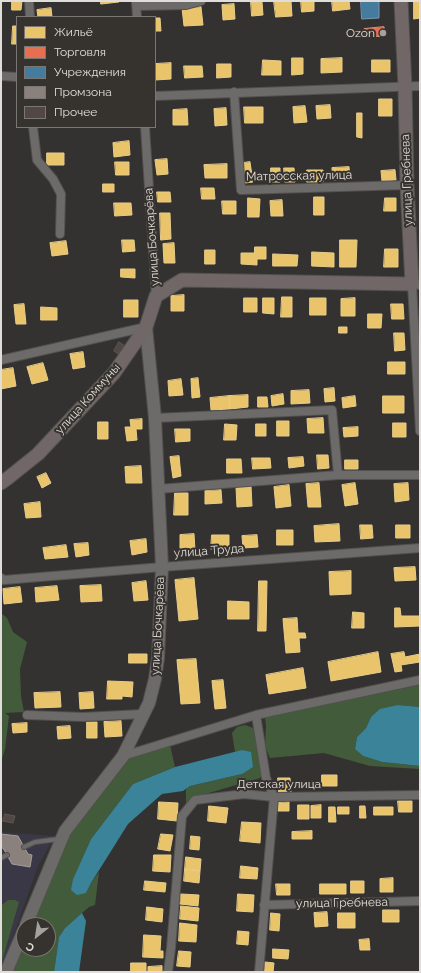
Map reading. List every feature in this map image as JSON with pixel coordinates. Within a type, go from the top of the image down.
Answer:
[{"type":"main road","name":"улица Гребнева","points":[[401,1],[405,86],[407,185],[416,284]]},
{"type":"main road","points":[[156,296],[182,280],[416,284]]},
{"type":"main road","name":"улица Бочкарёва","points":[[146,326],[156,296]]},
{"type":"main road","name":"улица Коммуны","points":[[1,483],[38,454],[114,373],[146,326]]},
{"type":"street","points":[[29,1],[30,16]]},
{"type":"street","points":[[137,16],[136,4],[186,5],[201,1]]},
{"type":"street","points":[[1,76],[16,77]]},
{"type":"street","points":[[156,96],[420,86]]},
{"type":"street","name":"Матросская улица","points":[[234,92],[241,190],[407,185]]},
{"type":"street","points":[[33,128],[37,160],[53,179],[61,194],[60,234]]},
{"type":"street","name":"улица Бочкарёва","points":[[145,128],[156,296]]},
{"type":"street","name":"улица Гребнева","points":[[416,284],[420,432]]},
{"type":"street","points":[[1,360],[146,326]]},
{"type":"street","name":"улица Бочкарёва","points":[[29,917],[65,831],[123,756],[148,703],[156,679],[162,567],[155,418],[146,326]]},
{"type":"street","points":[[155,418],[332,410],[338,475]]},
{"type":"street","points":[[158,489],[338,475],[420,474]]},
{"type":"street","name":"улица Труда","points":[[1,578],[4,580],[420,548]]},
{"type":"street","points":[[123,756],[256,715],[420,680]]},
{"type":"street","points":[[27,715],[83,717],[143,714]]},
{"type":"street","points":[[256,715],[266,778],[274,797],[259,972]]},
{"type":"street","name":"Детская улица","points":[[168,972],[182,816],[195,800],[244,794],[274,797],[420,795]]},
{"type":"street","name":"улица Гребнева","points":[[264,905],[420,901]]},
{"type":"street","points":[[6,972],[16,949]]},
{"type":"lane","points":[[24,847],[35,842],[62,839]]},
{"type":"lane","points":[[1,858],[7,855]]},
{"type":"shaded area","points":[[1,832],[55,836],[38,866],[20,917],[16,917],[16,928],[1,971]]},
{"type":"green space","points":[[1,613],[7,618],[13,632],[27,642],[20,669],[21,696],[24,712],[5,713],[9,716],[5,749],[1,762]]},
{"type":"green space","points":[[420,685],[420,707],[398,705],[371,717],[366,728],[357,737],[355,749],[363,756],[382,762],[420,766],[420,769],[370,766],[324,753],[270,758],[265,746],[265,717]]},
{"type":"green space","points":[[245,725],[256,729],[263,774],[260,778],[195,797],[186,805],[186,789],[190,786],[242,774],[242,750],[235,752],[232,733],[237,727]]},
{"type":"green space","points":[[170,745],[175,767],[133,784],[91,839],[73,879],[86,893],[99,872],[95,905],[89,907],[65,928],[59,937],[54,972],[11,972],[17,957],[56,957],[56,917],[33,917],[66,838],[127,757]]},
{"type":"green space","points":[[8,900],[15,900],[19,902],[1,965],[1,910],[2,905]]},
{"type":"water","points":[[398,705],[420,707],[420,766],[382,762],[363,756],[355,749],[357,737],[366,728],[371,717],[380,709]]},
{"type":"water","points":[[242,750],[251,752],[253,767],[242,774],[190,786],[183,791],[162,794],[128,824],[86,893],[77,895],[71,890],[73,879],[91,839],[133,784],[175,767]]},
{"type":"water","points":[[82,913],[86,921],[79,972],[54,972],[59,937],[65,928]]},
{"type":"building: Жильё","points":[[12,1],[22,1],[21,10],[12,10]]},
{"type":"building: Жильё","points":[[101,1],[119,1],[119,2],[101,4]]},
{"type":"building: Жильё","points":[[274,1],[291,1],[292,16],[276,17]]},
{"type":"building: Жильё","points":[[301,1],[314,1],[314,11],[302,12]]},
{"type":"building: Жильё","points":[[332,1],[349,1],[350,9],[333,11]]},
{"type":"building: Жильё","points":[[414,1],[420,1],[420,18],[414,19]]},
{"type":"building: Жильё","points":[[251,2],[262,2],[263,15],[252,16]]},
{"type":"building: Жильё","points":[[234,4],[235,19],[223,20],[222,5]]},
{"type":"building: Жильё","points":[[201,7],[203,25],[184,26],[182,8]]},
{"type":"building: Жильё","points":[[51,8],[52,16],[38,16],[37,10]]},
{"type":"building: Жильё","points":[[156,18],[160,18],[161,31],[156,31]]},
{"type":"building: Жильё","points":[[13,26],[16,26],[16,44],[12,44]]},
{"type":"building: Жильё","points":[[292,58],[303,58],[303,74],[292,75]]},
{"type":"building: Жильё","points":[[342,58],[342,72],[321,73],[321,59]]},
{"type":"building: Жильё","points":[[263,60],[281,61],[281,75],[262,75]]},
{"type":"building: Жильё","points":[[372,60],[390,60],[390,72],[372,72]]},
{"type":"building: Жильё","points":[[171,63],[171,79],[156,80],[156,64]]},
{"type":"building: Жильё","points":[[217,64],[231,64],[231,77],[217,78]]},
{"type":"building: Жильё","points":[[184,66],[202,66],[203,77],[185,78]]},
{"type":"building: Жильё","points":[[379,99],[392,99],[392,116],[379,116]]},
{"type":"building: Жильё","points":[[330,105],[331,118],[317,119],[316,106]]},
{"type":"building: Жильё","points":[[305,106],[307,122],[294,123],[293,107]]},
{"type":"building: Жильё","points":[[244,107],[263,107],[263,123],[245,123]]},
{"type":"building: Жильё","points":[[226,108],[227,125],[215,126],[214,109]]},
{"type":"building: Жильё","points":[[187,109],[188,125],[173,125],[173,110]]},
{"type":"building: Жильё","points":[[357,113],[362,113],[362,138],[357,137]]},
{"type":"building: Жильё","points":[[129,141],[130,155],[114,157],[113,143]]},
{"type":"building: Жильё","points":[[47,153],[64,153],[64,165],[47,165]]},
{"type":"building: Жильё","points":[[167,159],[168,174],[157,175],[155,160]]},
{"type":"building: Жильё","points":[[115,162],[129,162],[129,175],[116,175]]},
{"type":"building: Жильё","points":[[250,162],[253,182],[245,183],[243,163]]},
{"type":"building: Жильё","points":[[227,164],[227,178],[205,178],[204,165]]},
{"type":"building: Жильё","points":[[349,167],[350,179],[333,180],[332,168]]},
{"type":"building: Жильё","points":[[271,168],[280,168],[280,182],[271,182]]},
{"type":"building: Жильё","points":[[284,168],[294,168],[295,182],[285,182]]},
{"type":"building: Жильё","points":[[307,170],[323,170],[323,182],[307,182]]},
{"type":"building: Жильё","points":[[395,170],[396,180],[382,181],[381,171]]},
{"type":"building: Жильё","points":[[103,184],[114,184],[114,192],[103,192]]},
{"type":"building: Жильё","points":[[201,188],[214,188],[215,199],[202,199]]},
{"type":"building: Жильё","points":[[157,192],[170,192],[171,202],[158,202]]},
{"type":"building: Жильё","points":[[314,197],[324,197],[324,215],[314,215]]},
{"type":"building: Жильё","points":[[248,198],[260,199],[259,217],[248,217]]},
{"type":"building: Жильё","points":[[385,198],[396,198],[396,211],[384,211]]},
{"type":"building: Жильё","points":[[282,200],[283,216],[271,216],[270,201]]},
{"type":"building: Жильё","points":[[222,201],[236,201],[236,214],[223,214]]},
{"type":"building: Жильё","points":[[114,203],[131,203],[132,215],[115,216]]},
{"type":"building: Жильё","points":[[160,213],[170,213],[171,239],[161,240]]},
{"type":"building: Жильё","points":[[122,240],[134,240],[135,251],[123,252]]},
{"type":"building: Жильё","points":[[340,240],[357,240],[356,267],[340,267]]},
{"type":"building: Жильё","points":[[66,241],[68,254],[52,256],[50,243]]},
{"type":"building: Жильё","points":[[174,243],[175,263],[164,263],[163,244]]},
{"type":"building: Жильё","points":[[255,247],[266,247],[266,259],[257,259],[257,265],[241,264],[241,253],[254,253]]},
{"type":"building: Жильё","points":[[385,249],[398,249],[398,267],[384,267]]},
{"type":"building: Жильё","points":[[205,250],[215,250],[215,264],[205,264]]},
{"type":"building: Жильё","points":[[312,252],[334,253],[334,267],[312,266]]},
{"type":"building: Жильё","points":[[273,254],[298,255],[297,266],[273,266]]},
{"type":"building: Жильё","points":[[121,269],[135,269],[135,278],[121,277]]},
{"type":"building: Жильё","points":[[184,295],[184,311],[171,311],[171,296]]},
{"type":"building: Жильё","points":[[282,297],[292,297],[292,317],[281,317]]},
{"type":"building: Жильё","points":[[244,298],[257,298],[257,312],[244,312]]},
{"type":"building: Жильё","points":[[263,298],[274,298],[274,314],[263,313]]},
{"type":"building: Жильё","points":[[310,298],[326,298],[326,315],[310,315]]},
{"type":"building: Жильё","points":[[355,298],[355,316],[341,316],[341,299]]},
{"type":"building: Жильё","points":[[124,300],[138,300],[138,317],[124,317]]},
{"type":"building: Жильё","points":[[24,304],[26,324],[16,324],[14,305]]},
{"type":"building: Жильё","points":[[391,304],[403,304],[404,319],[392,319]]},
{"type":"building: Жильё","points":[[41,307],[57,308],[57,320],[41,320]]},
{"type":"building: Жильё","points":[[368,314],[382,314],[381,328],[368,328]]},
{"type":"building: Жильё","points":[[339,327],[347,327],[347,333],[339,333]]},
{"type":"building: Жильё","points":[[394,333],[404,333],[405,350],[395,351]]},
{"type":"building: Жильё","points":[[83,352],[85,367],[73,369],[70,354]]},
{"type":"building: Жильё","points":[[388,362],[405,362],[405,374],[388,374]]},
{"type":"building: Жильё","points":[[43,363],[48,380],[32,384],[27,367]]},
{"type":"building: Жильё","points":[[13,368],[16,386],[1,389],[1,370]]},
{"type":"building: Жильё","points":[[198,378],[200,397],[192,398],[191,379]]},
{"type":"building: Жильё","points":[[181,379],[183,395],[169,396],[168,381]]},
{"type":"building: Жильё","points":[[334,388],[335,401],[325,402],[324,389]]},
{"type":"building: Жильё","points":[[309,390],[310,403],[291,404],[291,391]]},
{"type":"building: Жильё","points":[[283,394],[284,404],[272,406],[271,396]]},
{"type":"building: Жильё","points":[[248,395],[248,407],[230,409],[229,396]]},
{"type":"building: Жильё","points":[[229,396],[230,409],[211,410],[210,398]]},
{"type":"building: Жильё","points":[[355,396],[356,406],[343,408],[342,398]]},
{"type":"building: Жильё","points":[[383,396],[404,396],[404,413],[383,413]]},
{"type":"building: Жильё","points":[[258,397],[267,397],[268,407],[258,407]]},
{"type":"building: Жильё","points":[[323,418],[324,433],[308,433],[307,419]]},
{"type":"building: Жильё","points":[[142,419],[142,429],[136,429],[137,440],[127,441],[125,427],[131,427],[130,420]]},
{"type":"building: Жильё","points":[[277,421],[289,421],[289,436],[277,436]]},
{"type":"building: Жильё","points":[[98,422],[108,422],[108,439],[98,439]]},
{"type":"building: Жильё","points":[[393,423],[406,423],[406,437],[393,437]]},
{"type":"building: Жильё","points":[[225,424],[237,425],[236,440],[224,440]]},
{"type":"building: Жильё","points":[[256,424],[266,424],[266,436],[256,436]]},
{"type":"building: Жильё","points":[[358,427],[358,436],[344,437],[343,428]]},
{"type":"building: Жильё","points":[[175,429],[190,429],[190,441],[176,442]]},
{"type":"building: Жильё","points":[[317,455],[328,455],[329,468],[318,469]]},
{"type":"building: Жильё","points":[[179,456],[181,476],[173,478],[170,457]]},
{"type":"building: Жильё","points":[[303,457],[304,466],[289,468],[288,458]]},
{"type":"building: Жильё","points":[[252,458],[270,458],[271,468],[253,469]]},
{"type":"building: Жильё","points":[[227,459],[241,459],[242,473],[227,473]]},
{"type":"building: Жильё","points":[[345,460],[358,460],[358,469],[345,469]]},
{"type":"building: Жильё","points":[[141,466],[142,483],[126,483],[125,467]]},
{"type":"building: Жильё","points":[[46,473],[51,483],[42,488],[37,477]]},
{"type":"building: Жильё","points":[[319,483],[321,507],[308,507],[306,484]]},
{"type":"building: Жильё","points":[[355,483],[358,504],[345,506],[342,485]]},
{"type":"building: Жильё","points":[[408,483],[409,500],[395,502],[394,484]]},
{"type":"building: Жильё","points":[[289,485],[291,506],[276,508],[274,487]]},
{"type":"building: Жильё","points":[[251,486],[252,506],[237,507],[236,487]]},
{"type":"building: Жильё","points":[[221,490],[222,503],[205,504],[205,491]]},
{"type":"building: Жильё","points":[[175,493],[188,493],[188,515],[174,515]]},
{"type":"building: Жильё","points":[[40,502],[41,517],[26,518],[24,504]]},
{"type":"building: Жильё","points":[[339,524],[340,541],[315,542],[314,526]]},
{"type":"building: Жильё","points":[[360,525],[372,525],[373,538],[361,539]]},
{"type":"building: Жильё","points":[[396,525],[410,525],[410,538],[396,538]]},
{"type":"building: Жильё","points":[[277,530],[293,530],[293,545],[277,545]]},
{"type":"building: Жильё","points":[[194,534],[195,550],[180,551],[180,535]]},
{"type":"building: Жильё","points":[[212,535],[229,535],[229,549],[211,549]]},
{"type":"building: Жильё","points":[[257,535],[258,547],[243,548],[242,536]]},
{"type":"building: Жильё","points":[[146,539],[147,552],[132,555],[130,541]]},
{"type":"building: Жильё","points":[[88,543],[89,555],[76,557],[74,544]]},
{"type":"building: Жильё","points":[[66,545],[68,557],[45,559],[43,548]]},
{"type":"building: Жильё","points":[[415,567],[416,580],[395,581],[394,568]]},
{"type":"building: Жильё","points":[[351,571],[351,594],[330,595],[329,572]]},
{"type":"building: Жильё","points":[[194,578],[198,619],[179,621],[175,580]]},
{"type":"building: Жильё","points":[[146,581],[148,600],[134,601],[132,583]]},
{"type":"building: Жильё","points":[[259,581],[267,581],[266,631],[258,631]]},
{"type":"building: Жильё","points":[[101,585],[102,601],[81,602],[80,586]]},
{"type":"building: Жильё","points":[[57,586],[59,600],[36,602],[35,588]]},
{"type":"building: Жильё","points":[[20,587],[22,602],[4,604],[3,589]]},
{"type":"building: Жильё","points":[[228,601],[249,602],[249,619],[228,619]]},
{"type":"building: Жильё","points":[[395,608],[400,608],[401,616],[419,616],[420,626],[395,627]]},
{"type":"building: Жильё","points":[[353,612],[364,613],[364,628],[352,628]]},
{"type":"building: Жильё","points":[[297,618],[298,633],[305,633],[306,638],[299,638],[300,652],[286,653],[283,619]]},
{"type":"building: Жильё","points":[[378,652],[381,672],[331,681],[328,662]]},
{"type":"building: Жильё","points":[[404,652],[405,657],[420,654],[420,662],[401,665],[402,671],[395,672],[391,654]]},
{"type":"building: Жильё","points":[[129,654],[147,654],[147,663],[129,663]]},
{"type":"building: Жильё","points":[[196,659],[200,703],[181,704],[177,660]]},
{"type":"building: Жильё","points":[[303,668],[306,688],[269,694],[266,675]]},
{"type":"building: Жильё","points":[[223,680],[226,708],[215,709],[212,681]]},
{"type":"building: Жильё","points":[[108,681],[133,682],[132,697],[122,696],[122,699],[107,699]]},
{"type":"building: Жильё","points":[[60,692],[61,707],[35,708],[34,693]]},
{"type":"building: Жильё","points":[[93,692],[94,708],[80,709],[79,693]]},
{"type":"building: Жильё","points":[[121,721],[122,736],[105,737],[104,722]]},
{"type":"building: Жильё","points":[[87,722],[97,722],[97,738],[87,738]]},
{"type":"building: Жильё","points":[[27,723],[27,732],[13,733],[12,724]]},
{"type":"building: Жильё","points":[[70,726],[71,738],[58,739],[57,727]]},
{"type":"building: Жильё","points":[[322,775],[337,775],[337,786],[322,786]]},
{"type":"building: Жильё","points":[[278,778],[290,778],[291,792],[279,792]]},
{"type":"building: Жильё","points":[[398,801],[412,801],[412,812],[399,812]]},
{"type":"building: Жильё","points":[[159,802],[178,803],[177,821],[158,819]]},
{"type":"building: Жильё","points":[[289,802],[289,811],[278,811],[278,803]]},
{"type":"building: Жильё","points":[[298,805],[309,805],[309,819],[298,819]]},
{"type":"building: Жильё","points":[[321,805],[321,818],[311,818],[311,806]]},
{"type":"building: Жильё","points":[[209,806],[228,808],[226,823],[208,821]]},
{"type":"building: Жильё","points":[[360,806],[365,806],[366,818],[360,818]]},
{"type":"building: Жильё","points":[[329,807],[335,807],[336,822],[329,822]]},
{"type":"building: Жильё","points":[[338,807],[349,807],[349,814],[338,814]]},
{"type":"building: Жильё","points":[[374,807],[393,807],[393,815],[374,815]]},
{"type":"building: Жильё","points":[[242,822],[261,823],[260,843],[240,841]]},
{"type":"building: Жильё","points":[[312,831],[312,839],[292,839],[292,832]]},
{"type":"building: Жильё","points":[[161,834],[173,835],[170,851],[158,849]]},
{"type":"building: Жильё","points":[[191,836],[200,837],[199,850],[190,849]]},
{"type":"building: Жильё","points":[[154,855],[171,855],[170,872],[153,871]]},
{"type":"building: Жильё","points":[[186,857],[201,859],[200,871],[185,869]]},
{"type":"building: Жильё","points":[[241,866],[258,868],[257,879],[240,878]]},
{"type":"building: Жильё","points":[[185,869],[200,871],[199,883],[184,881]]},
{"type":"building: Жильё","points":[[393,878],[393,892],[380,892],[380,879]]},
{"type":"building: Жильё","points":[[145,881],[166,883],[165,892],[144,890]]},
{"type":"building: Жильё","points":[[351,881],[364,881],[364,893],[351,893]]},
{"type":"building: Жильё","points":[[276,884],[290,884],[290,895],[277,895]]},
{"type":"building: Жильё","points":[[320,884],[346,884],[346,894],[320,894]]},
{"type":"building: Жильё","points":[[181,894],[199,895],[198,906],[180,904]]},
{"type":"building: Жильё","points":[[238,894],[254,895],[253,912],[237,911]]},
{"type":"building: Жильё","points":[[181,906],[199,908],[198,921],[180,919]]},
{"type":"building: Жильё","points":[[147,907],[163,909],[162,922],[146,920]]},
{"type":"building: Жильё","points":[[383,910],[399,910],[399,922],[383,922]]},
{"type":"building: Жильё","points":[[327,912],[328,926],[315,927],[314,913]]},
{"type":"building: Жильё","points":[[271,913],[280,914],[279,931],[270,930]]},
{"type":"building: Жильё","points":[[338,913],[355,913],[355,928],[338,928]]},
{"type":"building: Жильё","points":[[180,923],[197,925],[196,942],[179,941]]},
{"type":"building: Жильё","points":[[238,931],[249,932],[248,945],[237,944]]},
{"type":"building: Жильё","points":[[144,935],[161,936],[160,951],[163,951],[163,958],[143,957]]},
{"type":"building: Жильё","points":[[369,939],[370,950],[360,950],[359,940]]},
{"type":"building: Жильё","points":[[273,949],[289,950],[288,959],[273,958]]},
{"type":"building: Жильё","points":[[179,951],[191,952],[190,967],[177,966]]},
{"type":"building: Жильё","points":[[265,962],[274,963],[273,972],[264,971]]},
{"type":"building: Жильё","points":[[131,963],[146,963],[146,972],[131,972]]},
{"type":"building: Жильё","points":[[162,966],[162,972],[148,972],[148,967]]},
{"type":"building: Торговля","points":[[384,27],[385,36],[364,37],[364,29]]},
{"type":"building: Учреждения","points":[[361,1],[379,1],[379,18],[362,19]]},
{"type":"building: Промзона","points":[[1,834],[18,836],[28,854],[32,855],[30,867],[12,864],[3,848],[1,848]]},
{"type":"building: Прочее","points":[[119,342],[125,346],[120,355],[114,351]]},
{"type":"building: Прочее","points":[[5,814],[15,816],[13,823],[3,821]]},
{"type":"place","name":"Ozon","points":[[383,33]]}]
